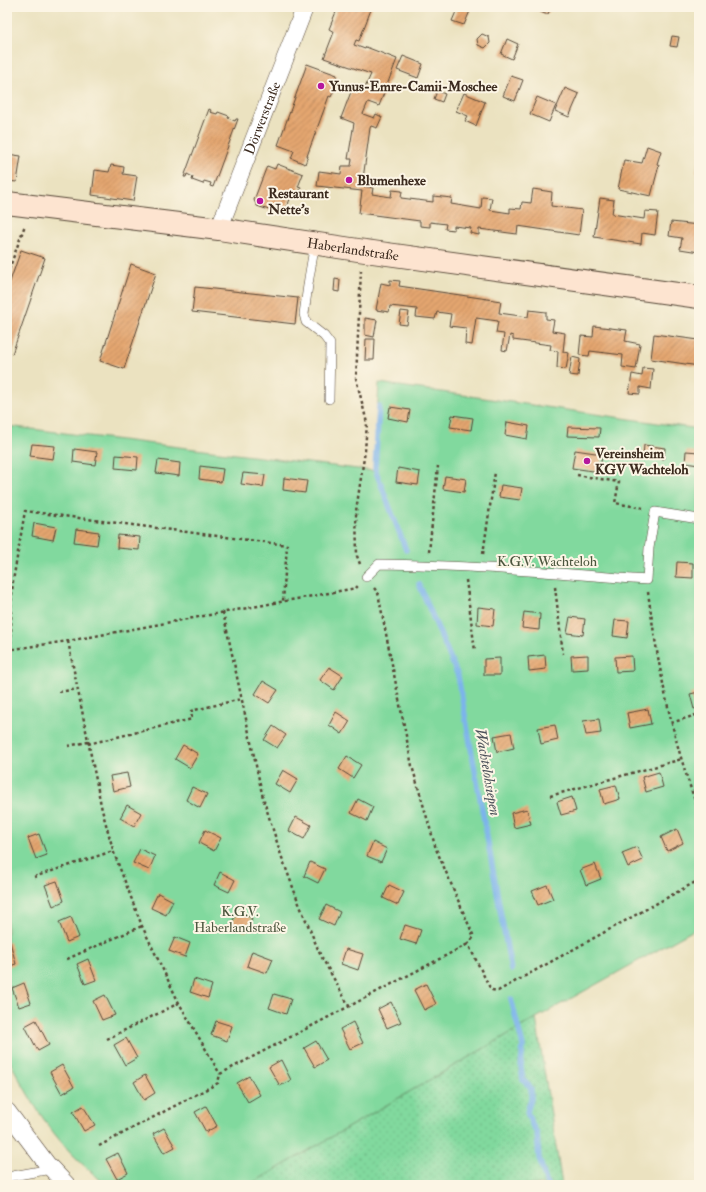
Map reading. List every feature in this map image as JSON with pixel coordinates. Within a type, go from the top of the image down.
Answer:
[{"type":"street","name":"Dörwerstraße","points":[[219,229],[305,7]]},
{"type":"street","name":"Haberlandstraße","points":[[7,203],[219,229],[699,297]]},
{"type":"street","points":[[7,1111],[51,1169],[67,1185]]},
{"type":"lane","points":[[315,243],[304,314],[306,322],[324,336],[330,344],[329,399]]},
{"type":"lane","points":[[366,577],[379,564],[481,567],[647,580],[649,548],[654,512],[699,519]]},
{"type":"lane","points":[[7,1177],[51,1169]]},
{"type":"path","points":[[7,275],[32,206]]},
{"type":"path","points":[[220,1074],[468,944],[474,937],[436,849],[412,766],[378,593],[366,577],[357,556],[356,511],[365,451],[366,423],[356,378],[363,250]]},
{"type":"path","points":[[428,565],[438,466]]},
{"type":"path","points":[[481,567],[495,472]]},
{"type":"path","points":[[577,475],[619,482],[615,503],[650,509],[654,512]]},
{"type":"path","points":[[11,649],[11,606],[13,581],[25,511],[288,545],[283,601]]},
{"type":"path","points":[[464,566],[475,651]]},
{"type":"path","points":[[553,572],[563,654]]},
{"type":"path","points":[[7,650],[68,641],[356,588],[366,577]]},
{"type":"path","points":[[647,580],[655,642],[671,723],[699,811]]},
{"type":"path","points":[[223,612],[263,798],[298,902],[320,954],[350,1006]]},
{"type":"path","points":[[68,641],[102,810],[113,851],[142,926],[178,1003],[220,1074],[218,1083],[99,1146]]},
{"type":"path","points":[[59,692],[78,689]]},
{"type":"path","points":[[68,746],[88,743],[192,719],[191,711],[241,699]]},
{"type":"path","points":[[671,723],[699,714]]},
{"type":"path","points":[[550,796],[682,759]]},
{"type":"path","points":[[34,877],[113,851]]},
{"type":"path","points":[[468,944],[488,986],[492,990],[498,991],[699,880]]},
{"type":"path","points":[[67,959],[142,926]]},
{"type":"path","points":[[106,1039],[178,1003]]},
{"type":"green space","name":"K.G.V. Haberlandstraße","points":[[379,383],[699,429],[699,927],[536,1018],[249,1185],[106,1185],[74,1156],[54,1133],[29,1096],[7,1056],[7,426],[374,471]]},
{"type":"green space","points":[[536,1018],[562,1185],[249,1185]]},
{"type":"building","points":[[338,7],[372,7],[359,41],[356,40],[354,45],[365,49],[366,47],[397,59],[379,106],[368,102],[363,114],[374,118],[376,114],[382,117],[377,128],[371,126],[370,128],[362,186],[373,188],[372,194],[391,197],[392,190],[402,191],[401,198],[433,202],[433,196],[452,198],[451,204],[481,209],[482,197],[492,198],[490,210],[510,213],[510,208],[521,209],[522,202],[531,203],[533,189],[552,192],[551,206],[582,210],[579,235],[518,226],[517,234],[479,229],[479,235],[470,233],[471,228],[454,226],[454,230],[445,229],[446,224],[430,222],[430,227],[420,226],[420,221],[359,213],[362,191],[317,186],[319,171],[341,174],[342,166],[351,166],[352,159],[348,159],[354,123],[341,118],[354,84],[365,88],[371,74],[324,58],[334,32],[329,29]]},
{"type":"building","points":[[458,7],[470,11],[464,25],[452,21]]},
{"type":"building","points":[[530,7],[551,7],[548,14],[545,14]]},
{"type":"building","points":[[482,34],[489,37],[490,43],[485,48],[478,45],[477,39]]},
{"type":"building","points":[[672,36],[679,37],[677,47],[670,46]]},
{"type":"building","points":[[507,39],[518,44],[512,59],[501,54]]},
{"type":"building","points":[[403,56],[423,64],[418,78],[397,70]]},
{"type":"building","points":[[307,64],[337,75],[335,82],[337,83],[331,97],[329,96],[305,164],[291,158],[294,151],[278,145]]},
{"type":"building","points":[[511,76],[523,80],[515,101],[503,96]]},
{"type":"building","points":[[565,88],[579,94],[569,117],[555,111]]},
{"type":"building","points":[[437,91],[445,94],[442,102],[434,99]]},
{"type":"building","points":[[464,93],[485,102],[476,126],[465,121],[468,116],[456,111]]},
{"type":"building","points":[[537,97],[556,105],[549,122],[530,114]]},
{"type":"building","points":[[209,109],[211,110],[210,112],[217,114],[218,112],[229,116],[228,118],[235,121],[238,119],[213,187],[210,186],[211,183],[204,181],[203,184],[192,180],[193,177],[187,174],[186,177],[184,177]]},
{"type":"building","points":[[647,146],[661,151],[651,196],[618,189],[624,160],[642,163]]},
{"type":"building","points":[[7,154],[21,156],[17,182],[7,181]]},
{"type":"building","points":[[699,163],[699,173],[696,172]]},
{"type":"building","points":[[277,164],[303,174],[298,187],[301,188],[299,193],[293,191],[284,215],[257,206],[254,200],[267,166],[275,169]]},
{"type":"building","points":[[111,165],[124,167],[123,174],[137,176],[133,201],[92,195],[95,170],[109,172]]},
{"type":"building","points":[[600,198],[614,200],[612,214],[644,219],[645,211],[658,212],[655,235],[642,233],[641,244],[594,237]]},
{"type":"building","points":[[671,222],[699,225],[699,252],[680,249],[682,238],[669,236]]},
{"type":"building","points":[[21,250],[45,258],[12,354],[7,352],[7,290]]},
{"type":"building","points":[[131,264],[156,273],[124,369],[100,361]]},
{"type":"building","points":[[335,279],[340,280],[339,292],[334,291]]},
{"type":"building","points":[[390,280],[400,281],[399,286],[501,301],[499,313],[528,317],[529,310],[546,312],[546,319],[554,320],[552,331],[565,333],[563,352],[569,353],[566,369],[557,368],[558,351],[550,350],[551,345],[513,340],[513,336],[510,335],[507,351],[502,350],[504,334],[496,333],[498,321],[476,318],[472,345],[465,344],[466,328],[449,326],[451,314],[437,312],[435,319],[416,317],[417,309],[390,306],[389,312],[376,310],[381,283],[390,285]]},
{"type":"building","points":[[195,287],[298,298],[295,324],[192,312]]},
{"type":"building","points":[[401,311],[409,312],[407,325],[399,324]]},
{"type":"building","points":[[365,318],[377,320],[374,337],[365,335]]},
{"type":"building","points":[[594,326],[627,330],[625,341],[640,344],[636,369],[622,367],[623,355],[590,351],[589,356],[579,355],[581,336],[593,337]]},
{"type":"building","points":[[654,334],[699,340],[699,366],[651,359]]},
{"type":"building","points":[[366,339],[375,339],[374,360],[365,360]]},
{"type":"building","points":[[572,357],[580,359],[578,376],[569,375]]},
{"type":"building","points":[[643,368],[653,369],[651,389],[640,387],[640,394],[629,393],[632,374],[642,376]]},
{"type":"building","points":[[390,407],[410,410],[408,422],[388,418]]},
{"type":"building","points":[[452,415],[473,418],[471,430],[450,427]]},
{"type":"building","points":[[507,422],[529,426],[527,439],[505,435]]},
{"type":"building","points":[[568,427],[600,428],[599,437],[567,436]]},
{"type":"building","points":[[32,444],[55,446],[53,459],[30,456]]},
{"type":"building","points":[[644,445],[665,448],[664,459],[643,457]]},
{"type":"building","points":[[74,449],[97,452],[95,465],[73,462]]},
{"type":"building","name":"Vereinsheim KGV Wachteloh","points":[[575,450],[602,454],[600,472],[572,468]]},
{"type":"building","points":[[686,451],[699,452],[699,465],[685,463]]},
{"type":"building","points":[[116,455],[138,457],[137,470],[115,468]]},
{"type":"building","points":[[158,460],[180,463],[179,476],[156,473]]},
{"type":"building","points":[[200,466],[223,469],[221,482],[199,479]]},
{"type":"building","points":[[398,468],[420,472],[418,485],[396,482]]},
{"type":"building","points":[[243,473],[265,475],[263,487],[241,484]]},
{"type":"building","points":[[445,476],[466,479],[464,492],[443,489]]},
{"type":"building","points":[[284,478],[307,481],[305,493],[283,490]]},
{"type":"building","points":[[501,485],[522,488],[520,500],[499,497]]},
{"type":"building","points":[[34,523],[56,527],[53,540],[32,536]]},
{"type":"building","points":[[76,529],[99,532],[97,545],[74,542]]},
{"type":"building","points":[[118,535],[140,537],[139,550],[117,548]]},
{"type":"building","points":[[677,562],[693,563],[693,578],[676,577]]},
{"type":"building","points":[[478,607],[495,609],[493,626],[477,624]]},
{"type":"building","points":[[524,612],[540,614],[539,630],[522,628]]},
{"type":"building","points":[[570,617],[585,619],[583,635],[567,633]]},
{"type":"building","points":[[615,620],[629,621],[627,638],[613,636]]},
{"type":"building","points":[[545,655],[546,669],[529,671],[528,657]]},
{"type":"building","points":[[588,655],[588,669],[572,670],[571,656]]},
{"type":"building","points":[[632,656],[633,671],[616,672],[615,657]]},
{"type":"building","points":[[500,658],[500,675],[484,675],[484,659]]},
{"type":"building","points":[[329,667],[343,676],[334,690],[320,680]]},
{"type":"building","points":[[263,681],[278,690],[269,703],[255,694]]},
{"type":"building","points":[[699,692],[699,707],[694,709],[690,694]]},
{"type":"building","points":[[648,709],[651,724],[630,728],[627,713]]},
{"type":"building","points":[[336,712],[350,721],[342,734],[329,725]]},
{"type":"building","points":[[599,719],[601,733],[586,735],[583,721]]},
{"type":"building","points":[[555,725],[558,740],[541,744],[538,728]]},
{"type":"building","points":[[273,726],[286,735],[277,748],[264,740]]},
{"type":"building","points":[[511,733],[514,748],[497,752],[494,736]]},
{"type":"building","points":[[183,745],[198,754],[190,768],[175,759]]},
{"type":"building","points":[[347,756],[361,765],[353,778],[339,769]]},
{"type":"building","points":[[283,770],[298,779],[290,793],[275,784]]},
{"type":"building","points":[[659,772],[663,787],[646,792],[642,777]]},
{"type":"building","points":[[127,773],[130,787],[113,791],[110,776]]},
{"type":"building","points":[[616,785],[620,799],[604,804],[600,789]]},
{"type":"building","points":[[192,787],[207,794],[200,808],[186,800]]},
{"type":"building","points":[[572,797],[576,811],[561,815],[557,802]]},
{"type":"building","points":[[358,799],[373,807],[367,821],[351,813]]},
{"type":"building","points":[[127,805],[141,813],[134,826],[120,818]]},
{"type":"building","points":[[527,809],[531,824],[514,828],[511,813]]},
{"type":"building","points":[[296,817],[311,825],[304,839],[289,831]]},
{"type":"building","points":[[677,829],[683,843],[667,851],[661,837]]},
{"type":"building","points":[[205,830],[221,838],[214,851],[199,843]]},
{"type":"building","points":[[39,834],[47,855],[36,859],[28,838]]},
{"type":"building","points":[[373,842],[387,849],[381,862],[367,856]]},
{"type":"building","points":[[637,847],[643,860],[628,867],[622,853]]},
{"type":"building","points":[[140,849],[155,856],[149,870],[133,863]]},
{"type":"building","points":[[310,862],[325,869],[318,883],[304,876]]},
{"type":"building","points":[[595,864],[601,879],[586,885],[580,870]]},
{"type":"building","points":[[220,872],[235,880],[229,892],[214,885]]},
{"type":"building","points":[[57,881],[64,901],[53,906],[45,885]]},
{"type":"building","points":[[389,885],[404,892],[398,905],[383,898]]},
{"type":"building","points":[[547,885],[553,899],[538,905],[532,891]]},
{"type":"building","points":[[158,893],[173,901],[166,915],[151,908]]},
{"type":"building","points":[[326,905],[340,912],[334,926],[319,919]]},
{"type":"building","points":[[237,912],[252,918],[246,932],[231,925]]},
{"type":"building","points":[[71,917],[79,937],[67,942],[59,922]]},
{"type":"building","points":[[405,925],[421,930],[416,944],[400,939]]},
{"type":"building","points":[[175,937],[190,943],[185,957],[169,951]]},
{"type":"building","points":[[10,942],[16,964],[7,967],[7,943]]},
{"type":"building","points":[[346,949],[363,954],[358,970],[341,964]]},
{"type":"building","points":[[252,951],[273,959],[267,973],[247,966]]},
{"type":"building","points":[[88,959],[96,980],[85,984],[77,964]]},
{"type":"building","points":[[194,979],[212,985],[208,998],[190,992]]},
{"type":"building","points":[[24,983],[31,1003],[19,1007],[12,988]]},
{"type":"building","points":[[426,984],[436,1004],[424,1010],[414,990]]},
{"type":"building","points":[[274,994],[291,999],[286,1014],[269,1008]]},
{"type":"building","points":[[105,995],[115,1015],[102,1020],[93,1001]]},
{"type":"building","points":[[391,1002],[401,1022],[387,1028],[378,1009]]},
{"type":"building","points":[[36,1020],[49,1045],[38,1051],[25,1026]]},
{"type":"building","points":[[216,1021],[232,1026],[227,1041],[211,1035]]},
{"type":"building","points":[[353,1022],[363,1043],[350,1049],[340,1029]]},
{"type":"building","points":[[126,1038],[137,1058],[125,1065],[114,1045]]},
{"type":"building","points":[[316,1041],[327,1060],[315,1067],[304,1048]]},
{"type":"building","points":[[281,1060],[291,1080],[280,1086],[269,1067]]},
{"type":"building","points":[[62,1065],[74,1087],[62,1094],[50,1072]]},
{"type":"building","points":[[145,1075],[155,1093],[144,1100],[134,1082]]},
{"type":"building","points":[[249,1076],[260,1095],[248,1102],[237,1083]]},
{"type":"building","points":[[83,1106],[95,1125],[84,1131],[73,1112]]},
{"type":"building","points":[[206,1106],[217,1126],[206,1132],[195,1112]]},
{"type":"building","points":[[164,1128],[175,1147],[164,1153],[153,1134]]},
{"type":"building","points":[[118,1153],[128,1173],[117,1179],[106,1159]]},
{"type":"waterway","name":"Wachtelohsiepen","points":[[379,406],[375,469],[406,550]]},
{"type":"waterway","name":"Wachtelohsiepen","points":[[419,584],[458,676],[511,970]]},
{"type":"waterway","name":"Wachtelohsiepen","points":[[511,999],[523,1046],[521,1067],[523,1080],[531,1088],[531,1099],[527,1112],[537,1133],[539,1158],[547,1185]]},
{"type":"place","name":"Yunus-Emre-Camii-Moschee","points":[[321,86]]},
{"type":"place","name":"Blumenhexe","points":[[349,180]]},
{"type":"place","name":"Restaurant Nette's","points":[[260,201]]},
{"type":"place","name":"Vereinsheim KGV Wachteloh","points":[[587,461]]},
{"type":"park label","name":"K.G.V. Wachteloh","points":[[547,561]]}]
